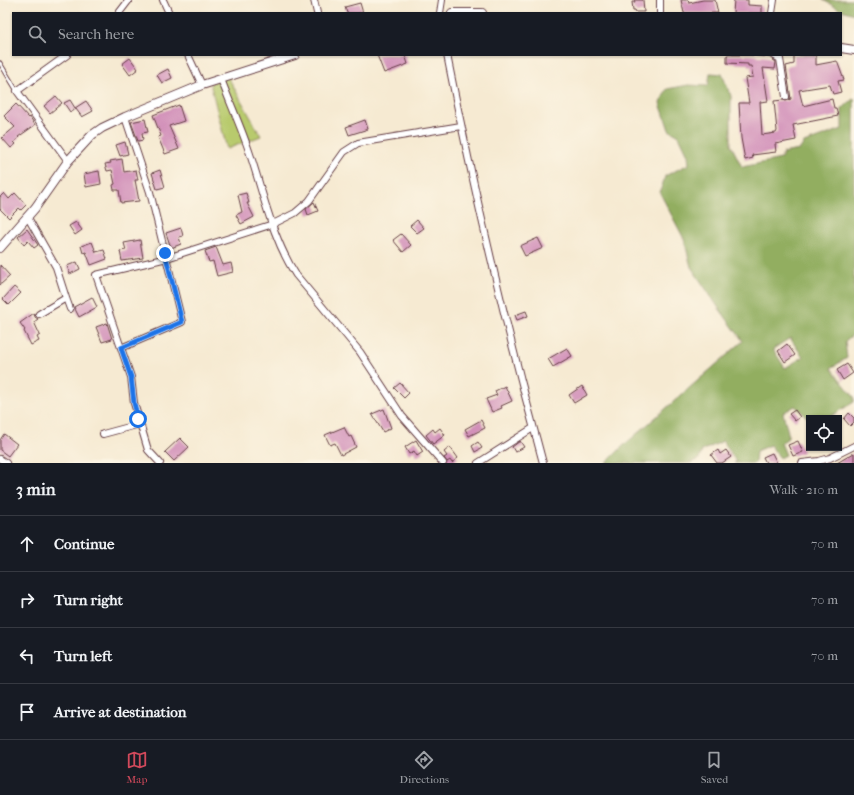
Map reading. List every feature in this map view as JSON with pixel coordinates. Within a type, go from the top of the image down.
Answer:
[{"type":"street","points":[[120,12],[129,0]]},
{"type":"street","points":[[163,0],[169,12]]},
{"type":"street","points":[[314,0],[317,12]]},
{"type":"street","points":[[440,12],[442,0]]},
{"type":"street","points":[[660,0],[660,12]]},
{"type":"street","points":[[772,12],[774,0]]},
{"type":"street","points":[[842,48],[854,50]]},
{"type":"street","points":[[66,56],[17,91],[68,161]]},
{"type":"street","points":[[188,56],[202,85]]},
{"type":"street","points":[[0,248],[35,208],[68,161],[92,135],[102,128],[202,85],[292,56]]},
{"type":"street","points":[[447,56],[461,126],[507,327],[543,463]]},
{"type":"street","points":[[775,56],[780,59],[786,97]]},
{"type":"street","points":[[221,79],[249,150],[272,224],[289,264],[296,275],[360,352],[402,416],[444,463]]},
{"type":"street","points":[[121,348],[182,322],[150,192],[125,117]]},
{"type":"street","points":[[160,463],[148,450],[134,403],[131,377],[96,276],[167,258],[272,224],[295,213],[305,205],[344,152],[358,143],[461,126]]},
{"type":"street","points":[[27,216],[56,267],[70,309]]},
{"type":"street","points":[[39,314],[66,298]]},
{"type":"street","points":[[103,434],[140,424]]},
{"type":"street","points":[[478,463],[534,428]]},
{"type":"street","points":[[802,463],[830,458],[854,446]]},
{"type":"street","points":[[0,459],[6,463]]},
{"type":"lane","points":[[0,63],[17,91]]},
{"type":"green space","points":[[823,0],[854,0],[854,14],[839,9]]},
{"type":"green space","points":[[710,73],[722,74],[731,96],[731,145],[742,167],[781,159],[783,153],[799,150],[804,143],[842,129],[842,109],[854,98],[854,334],[845,341],[847,358],[831,368],[854,397],[854,402],[833,415],[806,415],[806,416],[795,406],[783,413],[788,438],[781,443],[786,455],[780,458],[770,445],[756,451],[755,463],[734,463],[736,462],[723,441],[702,451],[699,459],[690,463],[606,463],[624,445],[743,341],[691,267],[684,239],[660,193],[665,176],[689,164],[688,155],[679,136],[669,130],[660,103],[667,89],[688,85],[708,86]],"holes":[[[790,338],[803,357],[785,368],[773,349]]]},
{"type":"green space","points":[[228,77],[261,136],[227,149],[210,83]]},
{"type":"building","points":[[634,0],[643,0],[644,12],[636,12],[633,10],[632,2],[635,2]]},
{"type":"building","points":[[681,0],[688,0],[689,3],[703,0],[715,0],[718,12],[684,12]]},
{"type":"building","points":[[734,0],[748,0],[748,5],[762,6],[762,12],[733,12]]},
{"type":"building","points":[[360,3],[363,12],[347,12],[345,7]]},
{"type":"building","points":[[377,56],[405,56],[408,64],[384,73]]},
{"type":"building","points":[[727,56],[769,57],[776,62],[775,69],[763,68],[768,101],[760,102],[762,135],[776,133],[777,131],[774,101],[786,101],[791,99],[786,66],[794,64],[794,56],[816,56],[816,65],[837,61],[844,80],[838,81],[841,92],[833,94],[830,85],[799,90],[803,106],[832,99],[838,116],[793,125],[796,140],[775,144],[776,152],[752,155],[753,158],[745,160],[741,138],[739,103],[749,103],[745,78],[753,77],[751,66],[748,66],[748,64],[727,63]]},
{"type":"building","points":[[130,58],[138,69],[130,75],[122,64]]},
{"type":"building","points":[[168,69],[172,78],[162,83],[157,75]]},
{"type":"building","points":[[56,96],[62,103],[50,113],[44,106]]},
{"type":"building","points":[[70,100],[75,108],[86,101],[93,111],[82,117],[76,109],[70,112],[64,103]]},
{"type":"building","points":[[16,104],[29,118],[30,117],[35,125],[18,137],[19,138],[14,142],[16,144],[11,148],[2,138],[15,127],[4,116]]},
{"type":"building","points":[[179,105],[184,121],[169,126],[179,149],[165,154],[158,137],[161,136],[153,115]]},
{"type":"building","points":[[145,119],[148,132],[142,133],[143,140],[138,141],[131,122]]},
{"type":"building","points":[[365,120],[368,129],[349,135],[346,127]]},
{"type":"building","points":[[125,142],[128,154],[120,156],[116,145]]},
{"type":"building","points":[[122,159],[124,172],[136,170],[138,180],[135,180],[139,201],[121,203],[119,190],[114,190],[113,185],[115,184],[112,170],[107,171],[105,164],[111,163],[110,161]]},
{"type":"building","points":[[160,170],[165,187],[157,189],[152,173]]},
{"type":"building","points":[[99,171],[101,184],[86,187],[84,174]]},
{"type":"building","points":[[4,193],[9,199],[15,193],[26,205],[21,210],[19,208],[9,218],[0,209],[0,197]]},
{"type":"building","points":[[246,193],[249,203],[247,203],[254,217],[241,224],[236,215],[242,212],[238,195]]},
{"type":"building","points":[[314,202],[318,211],[308,215],[306,209]]},
{"type":"building","points":[[417,220],[424,228],[417,233],[410,226]]},
{"type":"building","points":[[76,222],[82,230],[75,235],[69,226]]},
{"type":"building","points":[[181,228],[183,236],[179,237],[181,244],[171,248],[166,233]]},
{"type":"building","points":[[27,229],[38,245],[34,248],[28,241],[24,245],[18,237]]},
{"type":"building","points":[[401,234],[411,245],[403,252],[393,240]]},
{"type":"building","points":[[538,238],[543,248],[525,256],[520,246]]},
{"type":"building","points":[[140,240],[143,258],[122,261],[120,251],[126,250],[124,243]]},
{"type":"building","points":[[92,242],[96,252],[104,250],[107,259],[91,265],[86,252],[83,253],[81,246]]},
{"type":"building","points":[[216,247],[223,265],[231,263],[233,272],[217,276],[213,261],[209,262],[205,251]]},
{"type":"building","points":[[77,262],[80,269],[70,274],[67,266]]},
{"type":"building","points":[[0,265],[10,276],[0,285]]},
{"type":"building","points":[[14,287],[21,293],[9,305],[3,299]]},
{"type":"building","points":[[92,297],[97,307],[79,317],[74,307]]},
{"type":"building","points":[[526,311],[528,316],[517,320],[515,315]]},
{"type":"building","points":[[34,313],[35,317],[38,319],[34,322],[40,335],[37,337],[39,341],[31,345],[24,331],[25,330],[20,323]]},
{"type":"building","points":[[107,323],[112,339],[102,342],[96,327]]},
{"type":"building","points":[[787,344],[795,355],[785,362],[778,351]]},
{"type":"building","points":[[567,348],[572,356],[553,367],[548,359]]},
{"type":"building","points":[[847,364],[853,373],[843,380],[837,370]]},
{"type":"building","points":[[400,383],[409,393],[404,398],[394,388]]},
{"type":"building","points":[[505,386],[512,401],[501,406],[502,408],[492,412],[486,399],[497,395],[495,391]]},
{"type":"building","points":[[582,386],[587,395],[574,403],[569,395]]},
{"type":"building","points":[[384,409],[391,428],[383,432],[372,414]]},
{"type":"building","points":[[795,410],[800,417],[795,421],[789,414]]},
{"type":"building","points":[[849,413],[854,418],[854,422],[850,426],[844,419]]},
{"type":"building","points":[[481,420],[485,428],[469,436],[465,429]]},
{"type":"building","points":[[344,427],[349,437],[351,436],[356,447],[341,455],[335,443],[330,445],[325,435]]},
{"type":"building","points":[[440,428],[445,435],[433,444],[426,435],[433,429],[435,432]]},
{"type":"building","points":[[4,434],[17,444],[8,456],[0,450],[0,440]]},
{"type":"building","points":[[180,438],[189,447],[174,461],[165,452]]},
{"type":"building","points":[[416,440],[423,452],[417,456],[414,451],[409,454],[405,447]]},
{"type":"building","points":[[520,441],[524,447],[515,452],[512,447]]},
{"type":"building","points":[[798,441],[803,452],[793,456],[788,445]]},
{"type":"building","points":[[478,442],[482,448],[475,452],[472,446]]},
{"type":"building","points":[[450,447],[458,458],[452,463],[450,460],[447,462],[444,458],[447,456],[444,452]]},
{"type":"building","points":[[718,450],[720,454],[726,450],[731,457],[722,463],[717,463],[711,455]]},
{"type":"building","points":[[772,453],[777,463],[766,463],[763,457]]},
{"type":"building","points":[[854,453],[854,463],[837,463]]},
{"type":"route","points":[[138,419],[134,403],[131,377],[121,348],[182,322],[165,253]]}]
